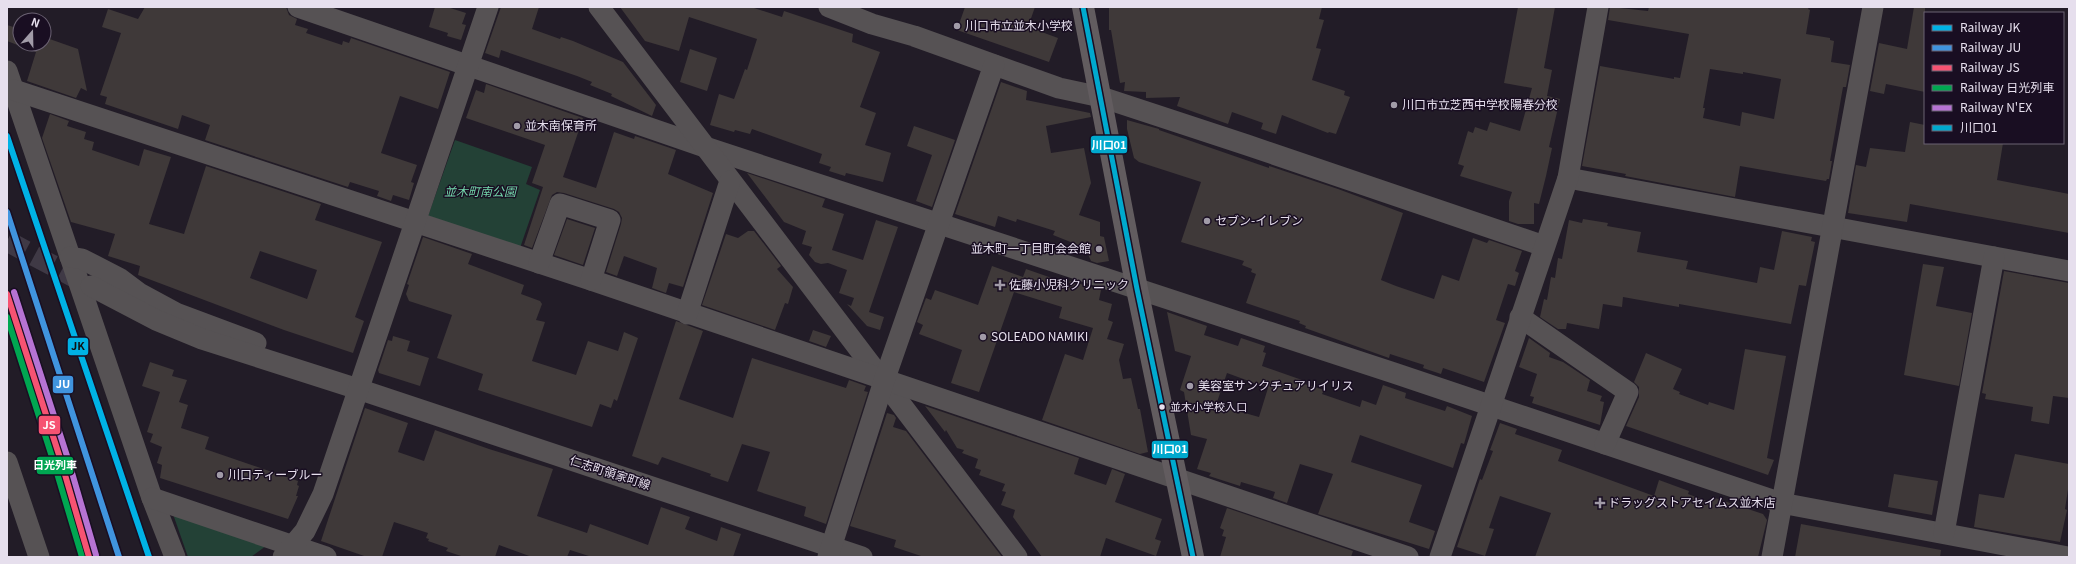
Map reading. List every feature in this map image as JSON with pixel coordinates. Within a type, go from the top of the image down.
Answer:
[{"type":"main road","points":[[1083,7],[1137,289],[1192,557]]},
{"type":"street","points":[[298,7],[705,148],[1490,405],[1781,503],[2068,557]]},
{"type":"street","points":[[288,552],[305,531],[323,494],[488,7]]},
{"type":"street","points":[[599,7],[1017,557]]},
{"type":"street","points":[[829,7],[872,24],[914,36],[1059,88],[1101,97],[1544,246]]},
{"type":"street","points":[[1440,557],[1490,405],[1568,178],[1598,7]]},
{"type":"street","points":[[1772,557],[1834,227],[1872,7]]},
{"type":"street","points":[[829,552],[884,381],[940,224],[994,65]]},
{"type":"street","points":[[7,71],[152,498],[175,557]]},
{"type":"street","points":[[14,90],[591,280],[884,381],[914,388],[1408,557]]},
{"type":"street","points":[[1568,178],[2069,271]]},
{"type":"street","points":[[687,314],[730,181]]},
{"type":"street","points":[[539,263],[560,204],[610,220],[591,280]]},
{"type":"street","points":[[70,257],[82,258],[176,313],[285,354],[323,378]]},
{"type":"street","points":[[1944,533],[1994,257]]},
{"type":"street","points":[[91,286],[156,320],[202,339],[323,378]]},
{"type":"street","points":[[1520,317],[1628,392],[1605,444]]},
{"type":"street","name":"仁志町領家町線","points":[[323,378],[829,552],[862,557]]},
{"type":"street","points":[[7,462],[39,557]]},
{"type":"street","points":[[152,498],[288,552],[326,557]]},
{"type":"green space","name":"並木町南公園","points":[[455,140],[532,167],[526,184],[540,190],[520,248],[428,216]]},
{"type":"green space","points":[[173,514],[266,546],[251,557],[188,557]]},
{"type":"building","points":[[145,7],[286,7],[289,15],[297,19],[295,25],[308,29],[306,33],[342,45],[343,41],[349,43],[351,38],[450,72],[438,109],[400,96],[381,153],[417,165],[411,182],[414,183],[409,200],[393,195],[391,201],[377,196],[379,191],[350,182],[348,187],[205,140],[210,125],[182,115],[178,129],[105,104],[107,97],[100,95],[121,33],[102,27],[108,9],[138,19]]},
{"type":"building","points":[[435,7],[447,7],[466,13],[462,24],[466,25],[461,40],[447,36],[448,33],[429,27]]},
{"type":"building","points":[[501,7],[539,7],[532,29],[560,39],[561,37],[573,41],[623,62],[656,105],[652,116],[611,96],[612,94],[590,85],[592,82],[577,76],[501,50],[499,58],[485,53]]},
{"type":"building","points":[[620,7],[751,7],[782,17],[784,11],[853,34],[852,42],[880,52],[860,107],[876,113],[865,145],[891,153],[883,182],[846,173],[845,176],[829,171],[831,167],[819,163],[822,154],[752,129],[750,134],[735,130],[734,132],[710,125],[719,94],[734,99],[745,69],[747,70],[757,39],[689,17],[679,51],[645,41]]},
{"type":"building","points":[[965,7],[1035,7],[1028,27],[1058,38],[1049,62],[957,30]]},
{"type":"building","points":[[1109,7],[1322,7],[1319,19],[1324,20],[1316,48],[1321,49],[1312,80],[1345,91],[1344,95],[1350,97],[1336,134],[1328,133],[1282,115],[1276,134],[1261,129],[1263,123],[1232,112],[1228,124],[1177,106],[1180,97],[1146,98],[1146,92],[1124,91],[1125,82],[1120,83],[1111,30],[1109,30]]},
{"type":"building","points":[[1518,7],[1555,7],[1544,68],[1552,70],[1547,96],[1560,99],[1549,147],[1552,148],[1539,204],[1534,203],[1534,224],[1518,224],[1509,221],[1509,201],[1512,192],[1460,176],[1464,166],[1458,164],[1468,131],[1473,133],[1475,127],[1487,131],[1490,122],[1520,131],[1532,88],[1504,83]]},
{"type":"building","points":[[1610,7],[1648,11],[1649,7],[1809,7],[1808,9],[1810,10],[1806,34],[1830,38],[1830,40],[1834,41],[1831,62],[1850,65],[1846,87],[1843,87],[1830,161],[1832,161],[1829,179],[1826,181],[1740,166],[1735,197],[1625,176],[1626,174],[1582,166],[1600,66],[1674,79],[1674,77],[1680,78],[1689,34],[1608,20]],"holes":[[[1710,69],[1743,74],[1743,72],[1781,79],[1774,119],[1742,112],[1740,126],[1703,118],[1705,108],[1703,108]]]},
{"type":"building","points":[[1914,7],[1925,7],[1924,92],[1886,84],[1884,94],[1870,91],[1879,43],[1907,49]]},
{"type":"building","points":[[7,25],[12,27],[12,43],[7,41]]},
{"type":"building","points":[[52,40],[78,49],[87,91],[81,88],[76,98],[27,81],[36,52],[52,52]]},
{"type":"building","points":[[690,49],[717,58],[707,91],[680,82]]},
{"type":"building","points":[[1001,82],[1027,91],[1026,100],[1090,113],[1091,117],[1046,126],[1051,153],[1084,148],[1091,183],[1079,215],[1100,222],[1100,236],[1104,237],[1109,261],[1097,263],[1091,261],[1087,252],[1072,247],[1073,243],[1053,235],[1055,231],[1017,219],[1016,222],[998,216],[995,227],[955,214]]},
{"type":"building","points":[[486,84],[583,118],[563,177],[596,188],[614,132],[634,139],[635,136],[676,150],[668,174],[713,193],[683,287],[669,283],[666,293],[652,288],[657,268],[624,256],[617,276],[606,272],[621,224],[622,218],[619,212],[614,209],[564,193],[557,192],[552,195],[532,248],[524,245],[543,187],[532,183],[545,145],[466,118],[476,90],[484,93]]},
{"type":"building","points":[[50,114],[69,121],[67,126],[86,132],[84,139],[94,142],[92,150],[139,166],[144,149],[171,157],[149,224],[184,234],[206,166],[321,204],[315,220],[382,242],[355,317],[364,321],[353,353],[284,330],[138,275],[140,266],[108,256],[115,234],[71,222],[42,138]],"holes":[[[260,251],[317,270],[307,299],[250,278]]]},
{"type":"building","points":[[1127,120],[1159,129],[1269,168],[1269,166],[1338,189],[1403,213],[1381,280],[1434,299],[1442,275],[1459,281],[1473,238],[1487,243],[1489,240],[1522,251],[1515,271],[1519,273],[1515,286],[1508,284],[1496,320],[1505,323],[1484,382],[1443,368],[1441,374],[1423,368],[1424,365],[1390,354],[1389,358],[1305,328],[1306,326],[1299,323],[1300,321],[1246,303],[1256,274],[1251,272],[1252,269],[1242,265],[1244,261],[1181,242],[1201,182],[1139,162],[1134,158],[1127,129]]},
{"type":"building","points":[[1910,122],[1924,125],[1924,144],[2003,144],[1997,180],[2069,194],[2069,233],[1910,204],[1907,222],[1848,213],[1856,165],[1866,167],[1870,148],[1905,152]]},
{"type":"building","points":[[914,126],[955,140],[932,207],[916,201],[932,155],[907,146]]},
{"type":"building","points":[[747,173],[825,199],[822,207],[844,214],[832,250],[863,260],[876,220],[898,227],[869,312],[884,317],[880,330],[867,326],[847,304],[851,306],[854,298],[839,293],[847,270],[828,263],[821,264],[815,262],[809,255],[812,247],[802,244],[806,231],[784,222]]},
{"type":"building","points":[[567,219],[595,228],[583,265],[554,255]]},
{"type":"building","points":[[1583,219],[1608,223],[1607,226],[1641,232],[1637,252],[1688,261],[1686,269],[1757,283],[1760,267],[1774,270],[1782,231],[1812,237],[1811,241],[1815,242],[1806,286],[1799,285],[1791,324],[1679,304],[1679,307],[1623,297],[1622,307],[1603,304],[1599,329],[1567,323],[1566,329],[1558,329],[1540,317],[1544,299],[1547,300],[1551,277],[1555,278],[1558,258],[1562,259],[1569,220],[1582,223]]},
{"type":"building","points":[[748,231],[754,231],[781,266],[777,269],[793,287],[788,304],[785,303],[775,330],[702,305],[726,234],[738,238]]},
{"type":"building","points":[[423,237],[472,254],[468,264],[524,285],[521,294],[540,301],[542,304],[536,320],[545,322],[532,361],[576,375],[588,341],[618,351],[624,332],[638,338],[617,401],[614,399],[611,408],[600,404],[592,427],[478,390],[483,374],[437,358],[452,315],[409,301],[406,294],[409,285],[407,284]]},
{"type":"building","points":[[1923,264],[1944,267],[1936,306],[1972,313],[1959,386],[1904,375]]},
{"type":"building","points":[[992,266],[1023,277],[1026,269],[1069,284],[1070,281],[1101,290],[1099,300],[1112,304],[1108,320],[1113,322],[1107,339],[1124,344],[1119,360],[1123,379],[1131,378],[1138,409],[1140,409],[1148,452],[1140,454],[1042,420],[1065,354],[1083,360],[1093,328],[1059,318],[1062,307],[1014,292],[979,392],[951,383],[962,350],[919,334],[923,325],[917,322],[926,298],[931,300],[935,290],[978,305]]},
{"type":"building","points":[[2004,271],[2069,283],[2069,398],[2053,396],[2049,424],[2031,421],[2033,407],[1985,399],[1986,394],[1982,393]]},
{"type":"building","points":[[1167,312],[1207,326],[1204,335],[1238,346],[1241,338],[1265,346],[1263,352],[1266,353],[1262,366],[1302,380],[1301,383],[1324,390],[1322,394],[1360,407],[1362,400],[1376,405],[1383,385],[1406,393],[1405,398],[1445,411],[1447,406],[1472,416],[1464,444],[1461,443],[1453,468],[1360,435],[1351,462],[1422,485],[1409,522],[1435,531],[1429,549],[1318,514],[1333,474],[1300,464],[1287,503],[1273,498],[1275,492],[1241,482],[1240,486],[1209,476],[1211,473],[1197,469],[1207,439],[1191,435],[1184,392],[1180,390],[1191,356],[1175,351]],"holes":[[[1227,373],[1268,388],[1259,417],[1216,405]]]},
{"type":"building","points":[[676,321],[703,331],[679,399],[733,418],[752,358],[846,388],[849,380],[866,386],[864,391],[868,392],[826,524],[804,516],[806,507],[757,491],[770,452],[742,444],[728,482],[710,476],[711,474],[662,457],[658,465],[632,456]]},
{"type":"building","points":[[813,330],[831,336],[826,347],[809,341]]},
{"type":"building","points":[[393,336],[410,341],[407,351],[429,358],[420,386],[379,373],[378,370],[388,340],[392,341]]},
{"type":"building","points":[[1529,338],[1550,353],[1549,357],[1563,362],[1590,380],[1587,391],[1602,396],[1600,401],[1604,402],[1600,425],[1532,403],[1534,397],[1530,396],[1537,374],[1519,367]]},
{"type":"building","points":[[1745,349],[1786,356],[1767,458],[1774,460],[1768,475],[1626,426],[1639,397],[1639,387],[1634,382],[1646,353],[1682,369],[1673,389],[1680,392],[1679,394],[1708,405],[1709,402],[1734,410]]},
{"type":"building","name":"川口ティーブルー","points":[[150,362],[174,370],[172,376],[187,380],[179,402],[188,405],[181,428],[209,437],[205,449],[298,481],[297,485],[299,486],[296,496],[298,496],[288,519],[160,478],[162,465],[157,463],[162,447],[150,442],[153,434],[147,432],[160,392],[142,386]]},
{"type":"building","points":[[925,406],[1079,458],[1074,474],[1106,485],[1112,469],[1125,474],[1115,502],[1162,519],[1155,539],[1161,541],[1156,556],[1106,538],[1100,557],[1042,557],[1013,517],[1015,510],[1001,505],[1006,492],[1002,491],[1005,484],[979,475],[981,470],[975,468],[978,459],[962,453],[964,450],[957,448],[946,430],[945,432]]},
{"type":"building","points":[[365,408],[408,423],[398,452],[424,461],[435,430],[553,469],[537,516],[587,533],[590,524],[648,545],[661,507],[690,517],[685,529],[717,541],[721,527],[741,534],[733,557],[592,557],[570,550],[567,557],[532,557],[499,545],[495,557],[464,557],[446,551],[448,548],[428,541],[429,539],[426,538],[428,533],[394,522],[382,557],[367,557],[321,541]]},
{"type":"building","points":[[887,413],[894,415],[896,418],[893,427],[906,431],[1002,557],[924,557],[894,547],[896,540],[850,526]]},
{"type":"building","points":[[1500,423],[1517,429],[1515,434],[1562,450],[1558,461],[1654,496],[1659,480],[1689,491],[1688,494],[1709,502],[1715,498],[1763,514],[1767,520],[1758,557],[1535,557],[1551,513],[1500,496],[1489,528],[1494,529],[1485,556],[1457,547],[1480,479],[1482,480],[1493,451],[1490,450]]},
{"type":"building","points":[[2015,454],[2069,464],[2069,483],[2065,509],[2067,510],[2060,542],[1974,527],[1979,494],[2004,498]]},
{"type":"building","points":[[1894,474],[1938,481],[1932,515],[1888,507]]},
{"type":"building","points":[[1227,508],[1353,551],[1351,557],[1220,557],[1226,537],[1222,536],[1224,530],[1220,528]]},
{"type":"building","points":[[1801,524],[1941,550],[1940,557],[1795,557]]},
{"type":"tunnel","points":[[7,241],[89,285]]},
{"type":"rail line","name":"JK","points":[[7,136],[149,557]]},
{"type":"rail line","name":"JU","points":[[7,212],[119,557]]},
{"type":"rail line","name":"N'EX","points":[[14,292],[68,459],[96,555]]},
{"type":"rail line","name":"JS","points":[[7,294],[61,461],[89,557]]},
{"type":"rail line","name":"日光列車","points":[[7,317],[54,463],[82,557]]},
{"type":"transit line","name":"川口01","points":[[1083,7],[1137,289],[1193,557]]},
{"type":"place","name":"川口市立並木小学校","points":[[957,26]]},
{"type":"place","name":"川口市立芝西中学校陽春分校","points":[[1394,105]]},
{"type":"place","name":"並木南保育所","points":[[517,126]]},
{"type":"place","name":"セブン-イレブン","points":[[1207,221]]},
{"type":"place","name":"並木町一丁目町会会館","points":[[1099,249]]},
{"type":"place","name":"佐藤小児科クリニック","points":[[1000,285]]},
{"type":"place","name":"SOLEADO NAMIKI","points":[[983,337]]},
{"type":"place","name":"美容室サンクチュアリイリス","points":[[1190,386]]},
{"type":"place","name":"並木小学校入口","points":[[1162,407]]},
{"type":"place","name":"川口ティーブルー","points":[[220,475]]},
{"type":"place","name":"ドラッグストアセイムス並木店","points":[[1600,503]]}]
